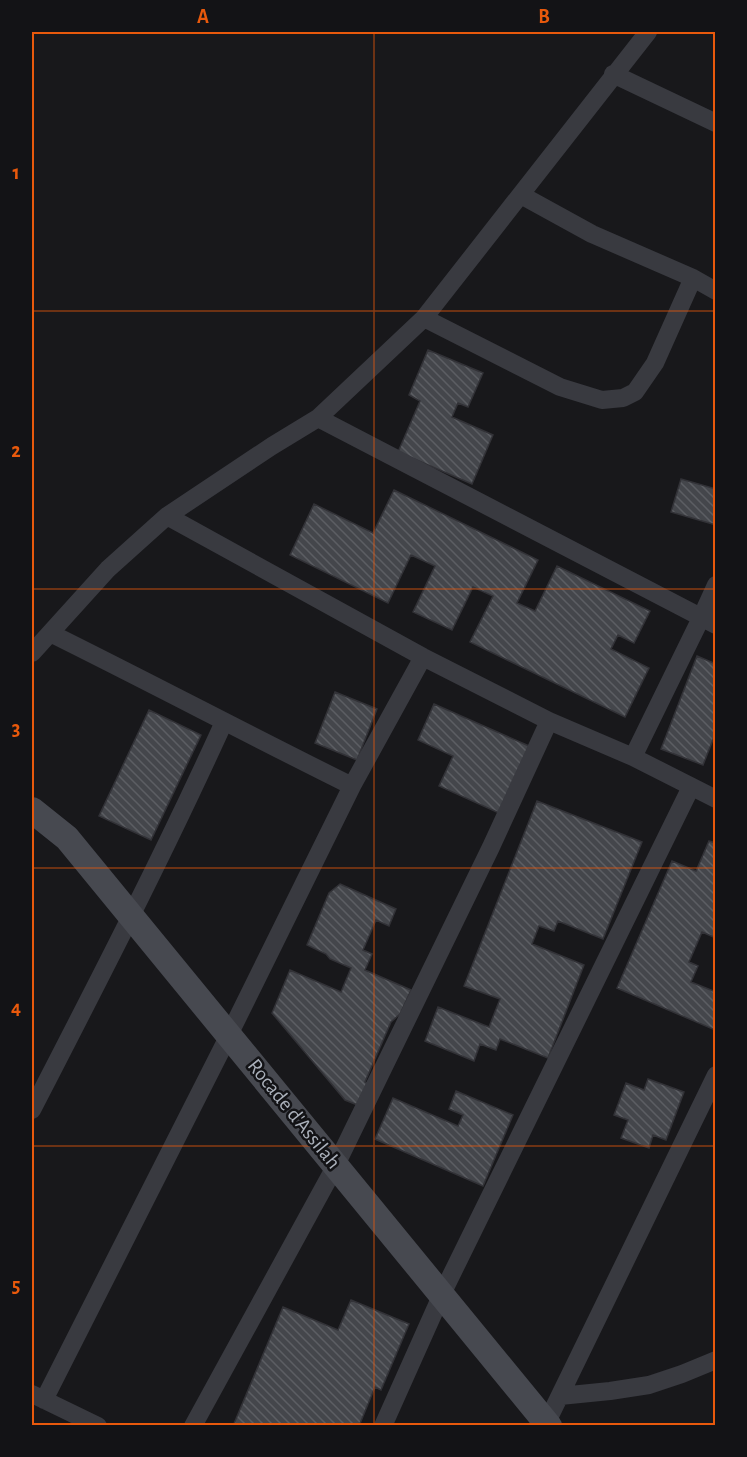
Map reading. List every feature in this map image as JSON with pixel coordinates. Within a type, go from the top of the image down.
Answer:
[{"type":"street","points":[[32,652],[108,569],[167,516],[318,418],[424,318],[648,32]]},
{"type":"street","points":[[613,74],[716,123]]},
{"type":"street","points":[[521,195],[592,234],[693,278],[716,291]]},
{"type":"street","points":[[424,318],[560,387],[602,400],[623,398],[635,392],[655,363],[693,278]]},
{"type":"street","points":[[318,418],[708,621]]},
{"type":"street","points":[[167,516],[423,657],[549,721],[633,757],[716,799]]},
{"type":"street","points":[[633,757],[708,621],[716,585]]},
{"type":"street","points":[[50,633],[352,786]]},
{"type":"street","points":[[98,1425],[38,1397],[229,1035],[352,786],[423,657]]},
{"type":"street","points":[[193,1425],[336,1165],[491,847],[549,721]]},
{"type":"street","points":[[32,1110],[131,916],[224,722]]},
{"type":"street","points":[[383,1425],[442,1294],[691,787]]},
{"type":"street","name":"Rocade d'Assilah","points":[[32,810],[67,838],[547,1424]]},
{"type":"street","points":[[547,1424],[716,1075]]},
{"type":"street","points":[[560,1396],[649,1385],[716,1360]]},
{"type":"building","points":[[428,350],[483,373],[468,407],[458,403],[452,417],[493,435],[472,484],[398,452],[420,401],[409,395]]},
{"type":"building","points":[[681,479],[716,489],[716,525],[671,512]]},
{"type":"building","points":[[394,490],[538,560],[517,603],[535,611],[557,566],[650,611],[634,643],[618,635],[611,649],[649,668],[625,717],[470,642],[493,596],[473,587],[452,630],[413,612],[435,566],[411,555],[388,603],[290,555],[314,504],[373,533]]},
{"type":"building","points":[[697,656],[716,664],[716,732],[703,765],[661,749]]},
{"type":"building","points":[[335,692],[377,709],[357,760],[315,743]]},
{"type":"building","points":[[434,704],[529,746],[499,813],[439,786],[453,756],[418,740]]},
{"type":"building","points":[[149,710],[201,735],[151,840],[99,816]]},
{"type":"building","points":[[537,801],[642,842],[603,939],[558,921],[554,931],[539,926],[532,944],[584,965],[548,1058],[500,1039],[496,1050],[480,1044],[474,1061],[425,1041],[438,1007],[489,1027],[500,999],[464,986]]},
{"type":"building","points":[[709,841],[716,843],[716,938],[702,932],[689,962],[698,966],[691,982],[716,992],[715,1030],[617,988],[672,861],[696,871]]},
{"type":"building","points":[[340,884],[396,909],[389,926],[376,920],[363,950],[372,954],[365,970],[411,990],[400,1014],[391,1022],[365,1082],[369,1084],[360,1106],[345,1100],[272,1013],[290,970],[341,992],[351,968],[307,945],[329,893]]},
{"type":"building","points":[[648,1079],[684,1092],[666,1140],[653,1135],[649,1148],[621,1138],[628,1120],[614,1115],[626,1083],[644,1090]]},
{"type":"building","points":[[456,1091],[513,1115],[483,1186],[375,1139],[393,1098],[458,1126],[463,1115],[449,1109]]},
{"type":"building","points":[[351,1300],[409,1324],[381,1390],[375,1387],[359,1426],[233,1426],[283,1307],[338,1330]]}]
